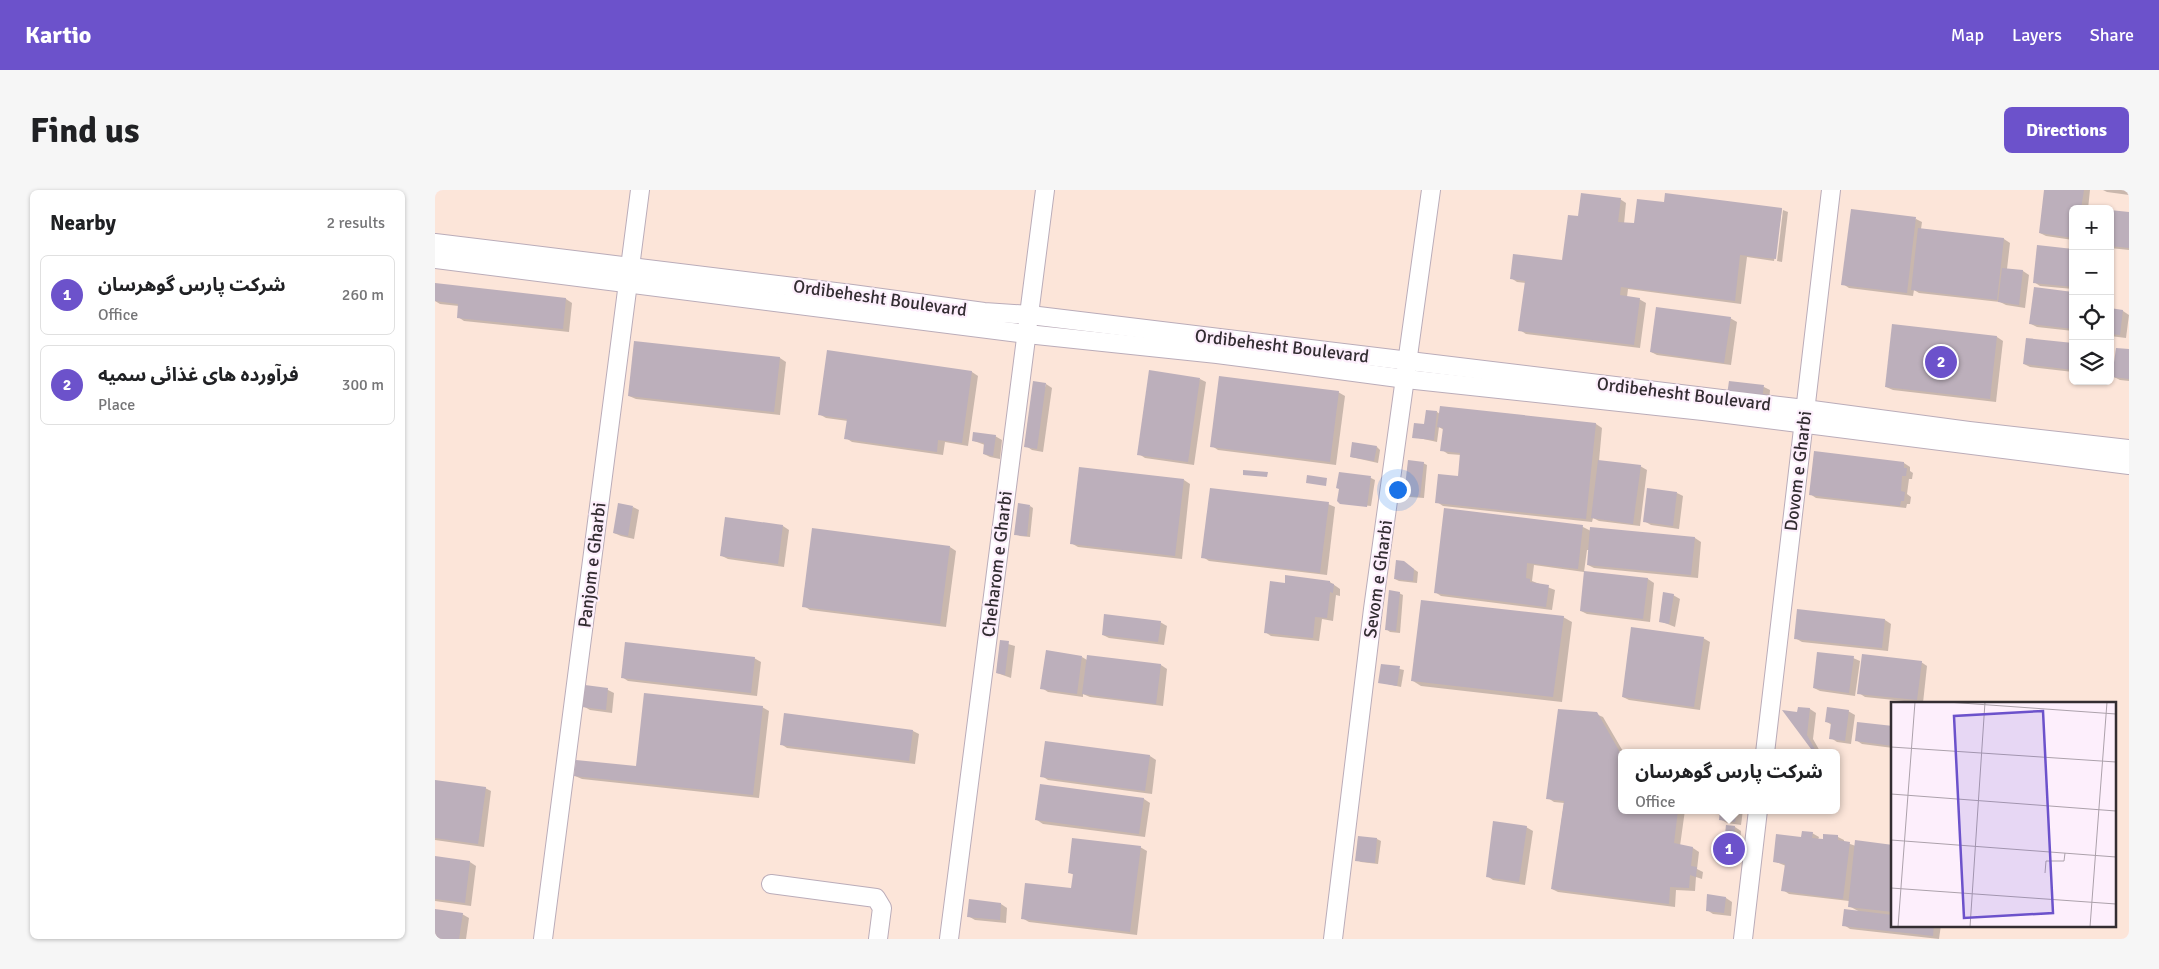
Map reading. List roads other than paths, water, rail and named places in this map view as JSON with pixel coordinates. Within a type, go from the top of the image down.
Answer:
[{"type":"street","name":"Panjom e Gharbi","points":[[543,939],[640,190]]},
{"type":"street","name":"Cheharom e Gharbi","points":[[949,939],[1045,190]]},
{"type":"street","name":"Sevom e Gharbi","points":[[1333,939],[1373,610],[1431,190]]},
{"type":"street","name":"Dovom e Gharbi","points":[[1765,749],[1831,190]]},
{"type":"street","name":"Ordibehesht Boulevard","points":[[435,243],[630,275],[1027,334],[1217,354],[1407,370]]},
{"type":"street","name":"Ordibehesht Boulevard","points":[[435,259],[852,294],[983,312],[1029,315],[1567,395],[1969,431],[2129,449]]},
{"type":"street","name":"Ordibehesht Boulevard","points":[[1804,417],[2129,465]]},
{"type":"street","points":[[1743,939],[1758,814]]},
{"type":"street","points":[[771,884],[876,898],[881,908],[878,939]]},
{"type":"place","name":"فرآورده های غذائی سمیه","points":[[1941,362]]},
{"type":"place","name":"شرکت پارس گوهرسان","points":[[1729,849]]}]
